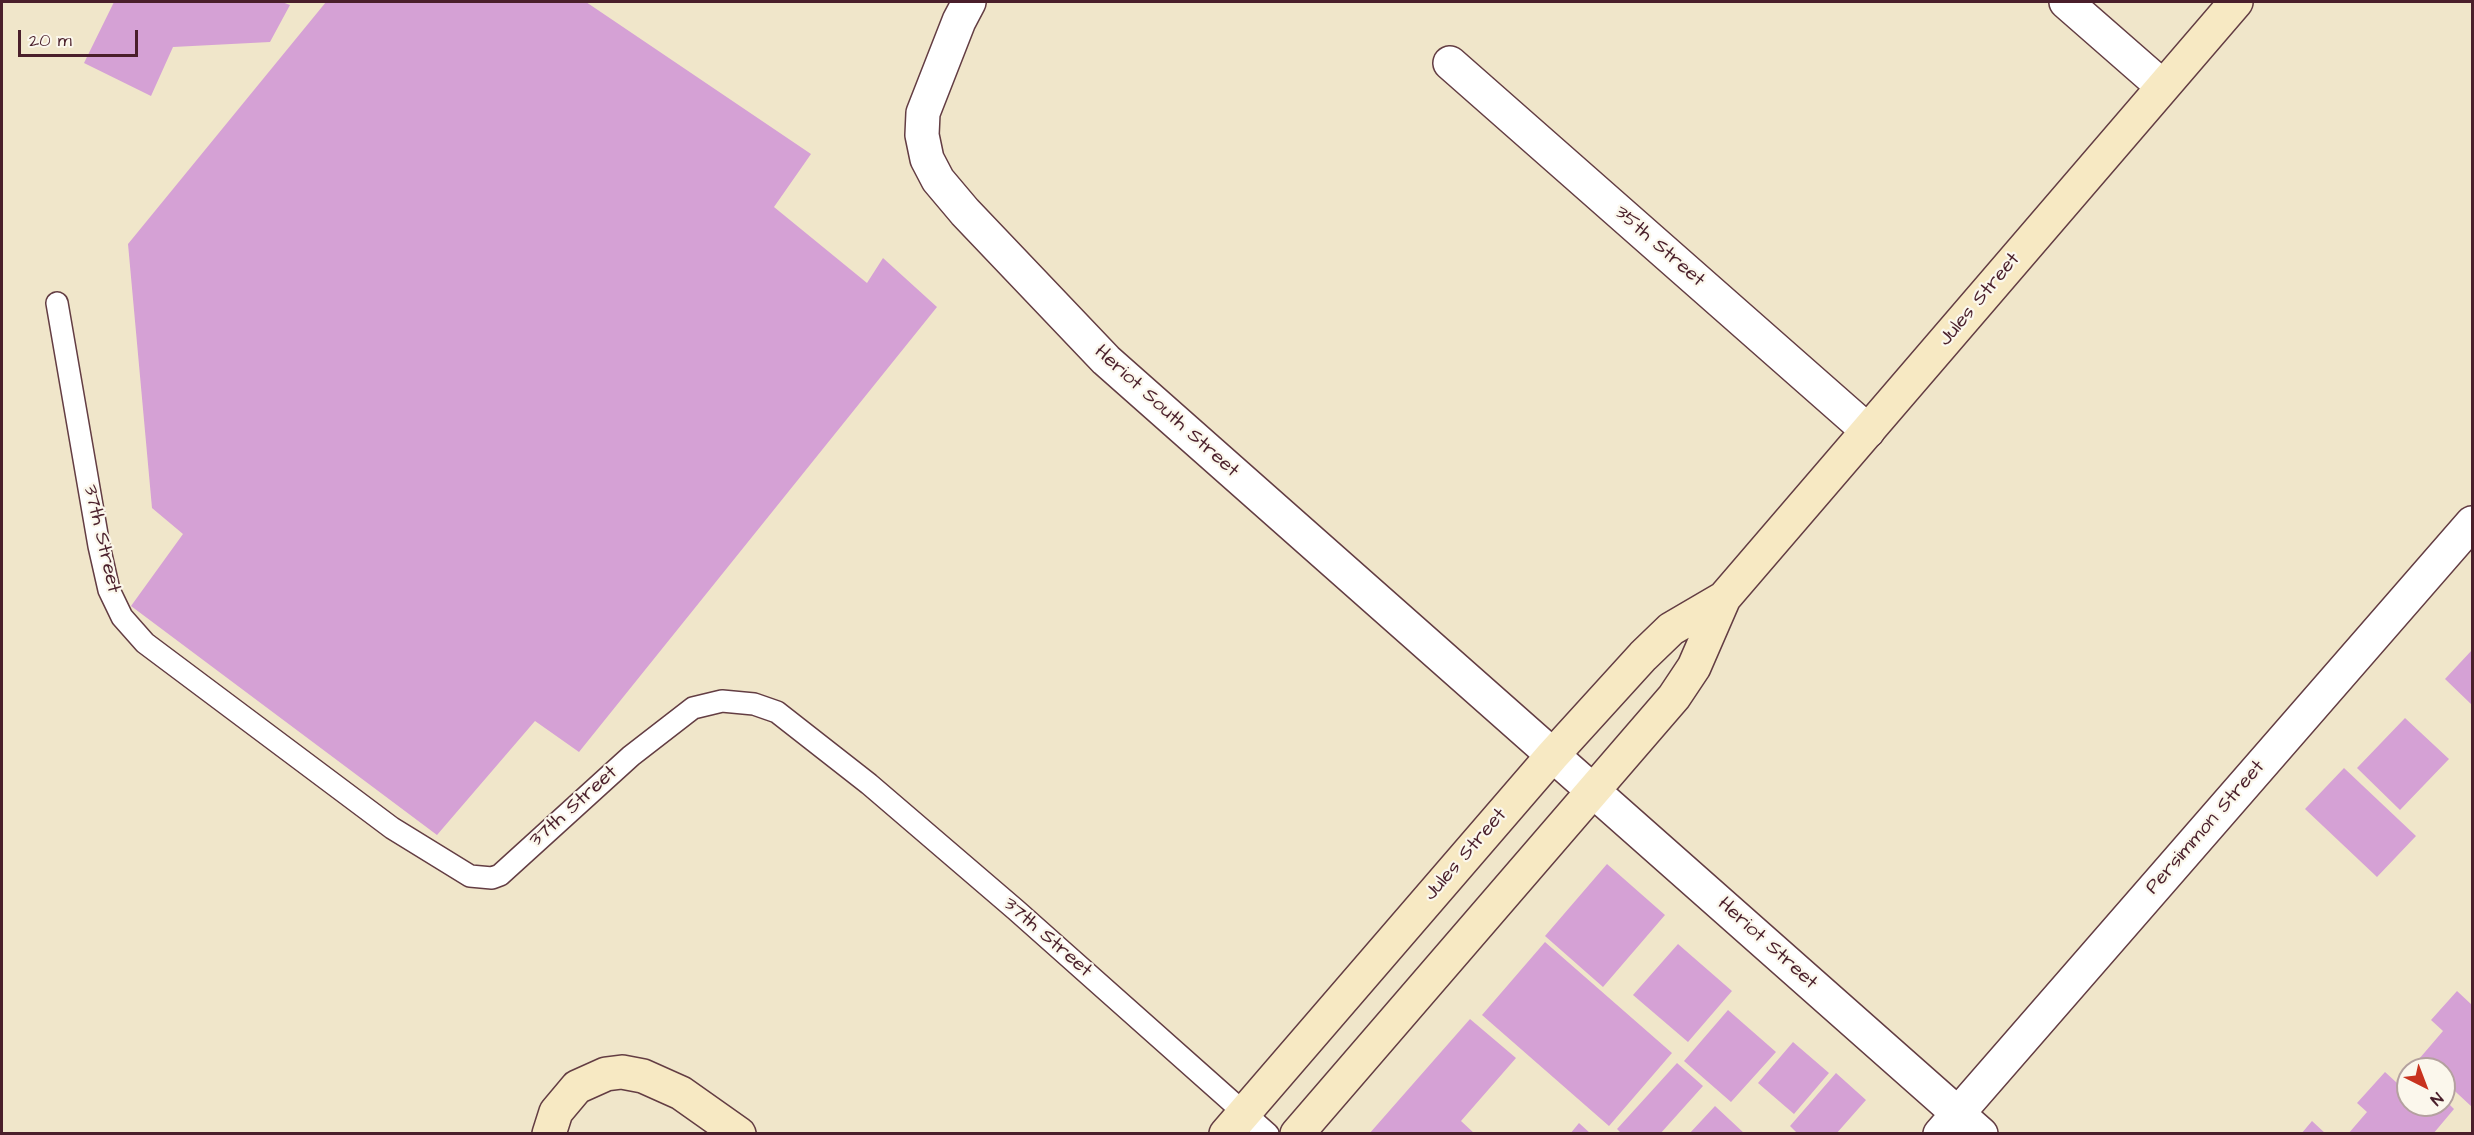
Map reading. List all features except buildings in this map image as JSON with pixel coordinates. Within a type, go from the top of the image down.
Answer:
[{"type":"main road","name":"Jules Street","points":[[1297,1134],[1674,697],[1694,667],[1724,598],[2236,2]]},
{"type":"main road","name":"Jules Street","points":[[1246,1126],[1552,756],[1671,629],[1724,598]]},
{"type":"main road","points":[[549,1134],[556,1112],[577,1087],[606,1074],[622,1072],[653,1080],[681,1093],[739,1134]]},
{"type":"street","name":"Heriot South Street","points":[[969,2],[959,21],[923,113],[922,135],[927,159],[938,180],[965,212],[1106,360],[1552,756]]},
{"type":"street","points":[[2066,2],[2162,86]]},
{"type":"street","name":"35th Street","points":[[1450,63],[1868,431]]},
{"type":"street","name":"Persimmon Street","points":[[1959,1127],[2472,523]]},
{"type":"street","name":"Heriot Street","points":[[1552,756],[1959,1127]]},
{"type":"lane","name":"37th Street","points":[[57,303],[99,546],[110,590],[122,617],[145,643],[392,828],[470,876],[492,878],[500,875],[631,756],[693,708],[722,701],[754,704],[777,711],[869,783],[1246,1126]]}]
